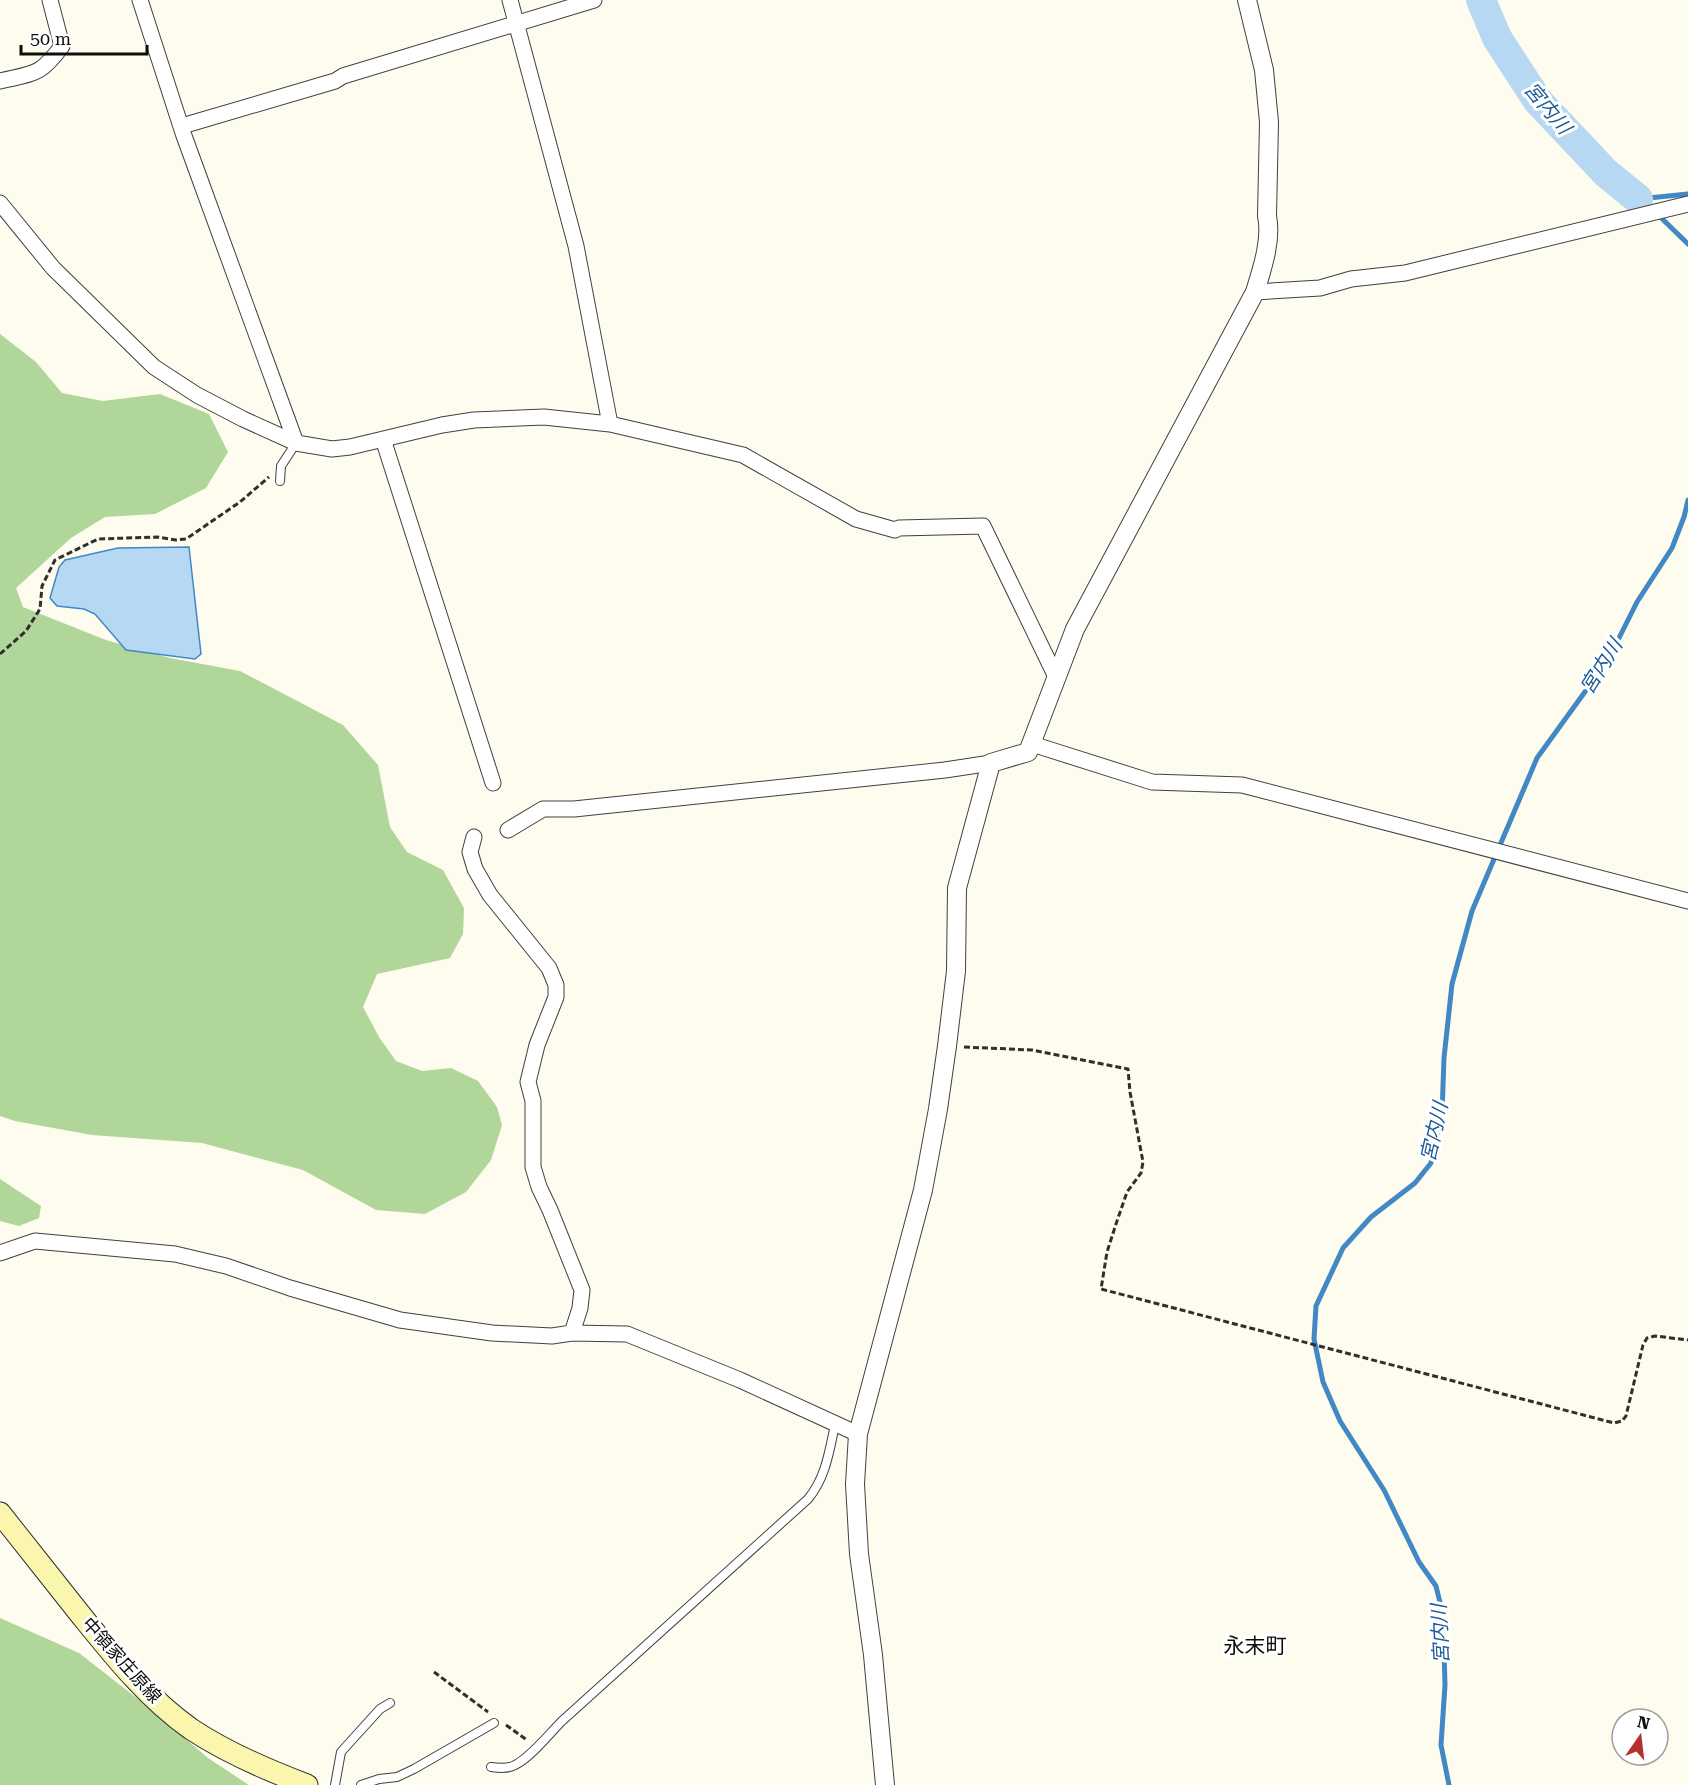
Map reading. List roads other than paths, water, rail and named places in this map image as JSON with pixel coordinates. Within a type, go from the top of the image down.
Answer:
[{"type":"main road","name":"中領家庄原線","points":[[0,1513],[110,1651],[132,1677],[164,1708],[192,1729],[222,1747],[258,1766],[307,1785]]},
{"type":"street","points":[[0,81],[36,73],[48,65],[62,46],[50,0]]},
{"type":"street","points":[[140,0],[182,126],[296,443]]},
{"type":"street","points":[[510,0],[576,246],[610,424]]},
{"type":"street","points":[[182,126],[594,0]]},
{"type":"street","points":[[508,830],[543,809],[574,809],[945,770],[991,763],[1028,752],[1081,619],[1255,292],[1264,259],[1268,223],[1269,122],[1264,70],[1247,0]]},
{"type":"street","points":[[0,203],[53,268],[154,367],[197,395],[296,443],[332,449],[350,447],[442,425],[474,420],[544,417],[610,424],[743,455],[856,519],[895,530],[898,528],[983,526],[1057,679]]},
{"type":"street","points":[[1255,292],[1320,288],[1351,279],[1405,273],[1688,204]]},
{"type":"street","points":[[382,439],[493,783]]},
{"type":"street","points":[[1032,744],[1152,782],[1242,785],[1688,901]]},
{"type":"street","points":[[885,1785],[870,1632],[859,1554],[855,1484],[858,1434],[922,1190],[938,1109],[956,971],[957,888],[991,763]]},
{"type":"street","points":[[474,837],[470,852],[475,868],[490,895],[549,968],[555,985],[556,997],[537,1045],[528,1082],[532,1101],[532,1167],[582,1290],[580,1308],[572,1334]]},
{"type":"street","points":[[0,1253],[35,1241],[175,1254],[226,1266],[290,1288],[400,1320],[492,1333],[552,1336],[627,1334],[740,1380],[858,1434]]},
{"type":"lane","points":[[280,481],[281,466],[296,443]]},
{"type":"lane","points":[[491,1767],[514,1766],[808,1499],[825,1473],[835,1425]]},
{"type":"lane","points":[[335,1785],[341,1752],[380,1709],[390,1703]]},
{"type":"lane","points":[[361,1785],[378,1779],[397,1777],[497,1721]]},
{"type":"water","points":[[189,547],[201,654],[195,659],[126,650],[95,614],[84,609],[57,606],[50,598],[59,567],[65,560],[118,548]]},
{"type":"waterway","name":"宮内川","points":[[1481,0],[1497,38],[1538,101],[1606,173],[1638,199]]},
{"type":"waterway","name":"宮内川","points":[[1639,199],[1688,194]]},
{"type":"waterway","name":"宮内川","points":[[1638,199],[1648,205],[1688,244]]},
{"type":"waterway","name":"宮内川","points":[[1449,1785],[1441,1745],[1445,1685],[1443,1615],[1436,1586],[1419,1562],[1384,1490],[1340,1421],[1323,1382],[1314,1339],[1316,1306],[1343,1248],[1371,1217],[1415,1183],[1431,1163],[1442,1114],[1444,1058],[1452,984],[1472,911],[1537,758],[1608,660],[1637,602],[1672,548],[1688,500]]},
{"type":"district","name":"永末町","points":[[1255,1646]]}]
